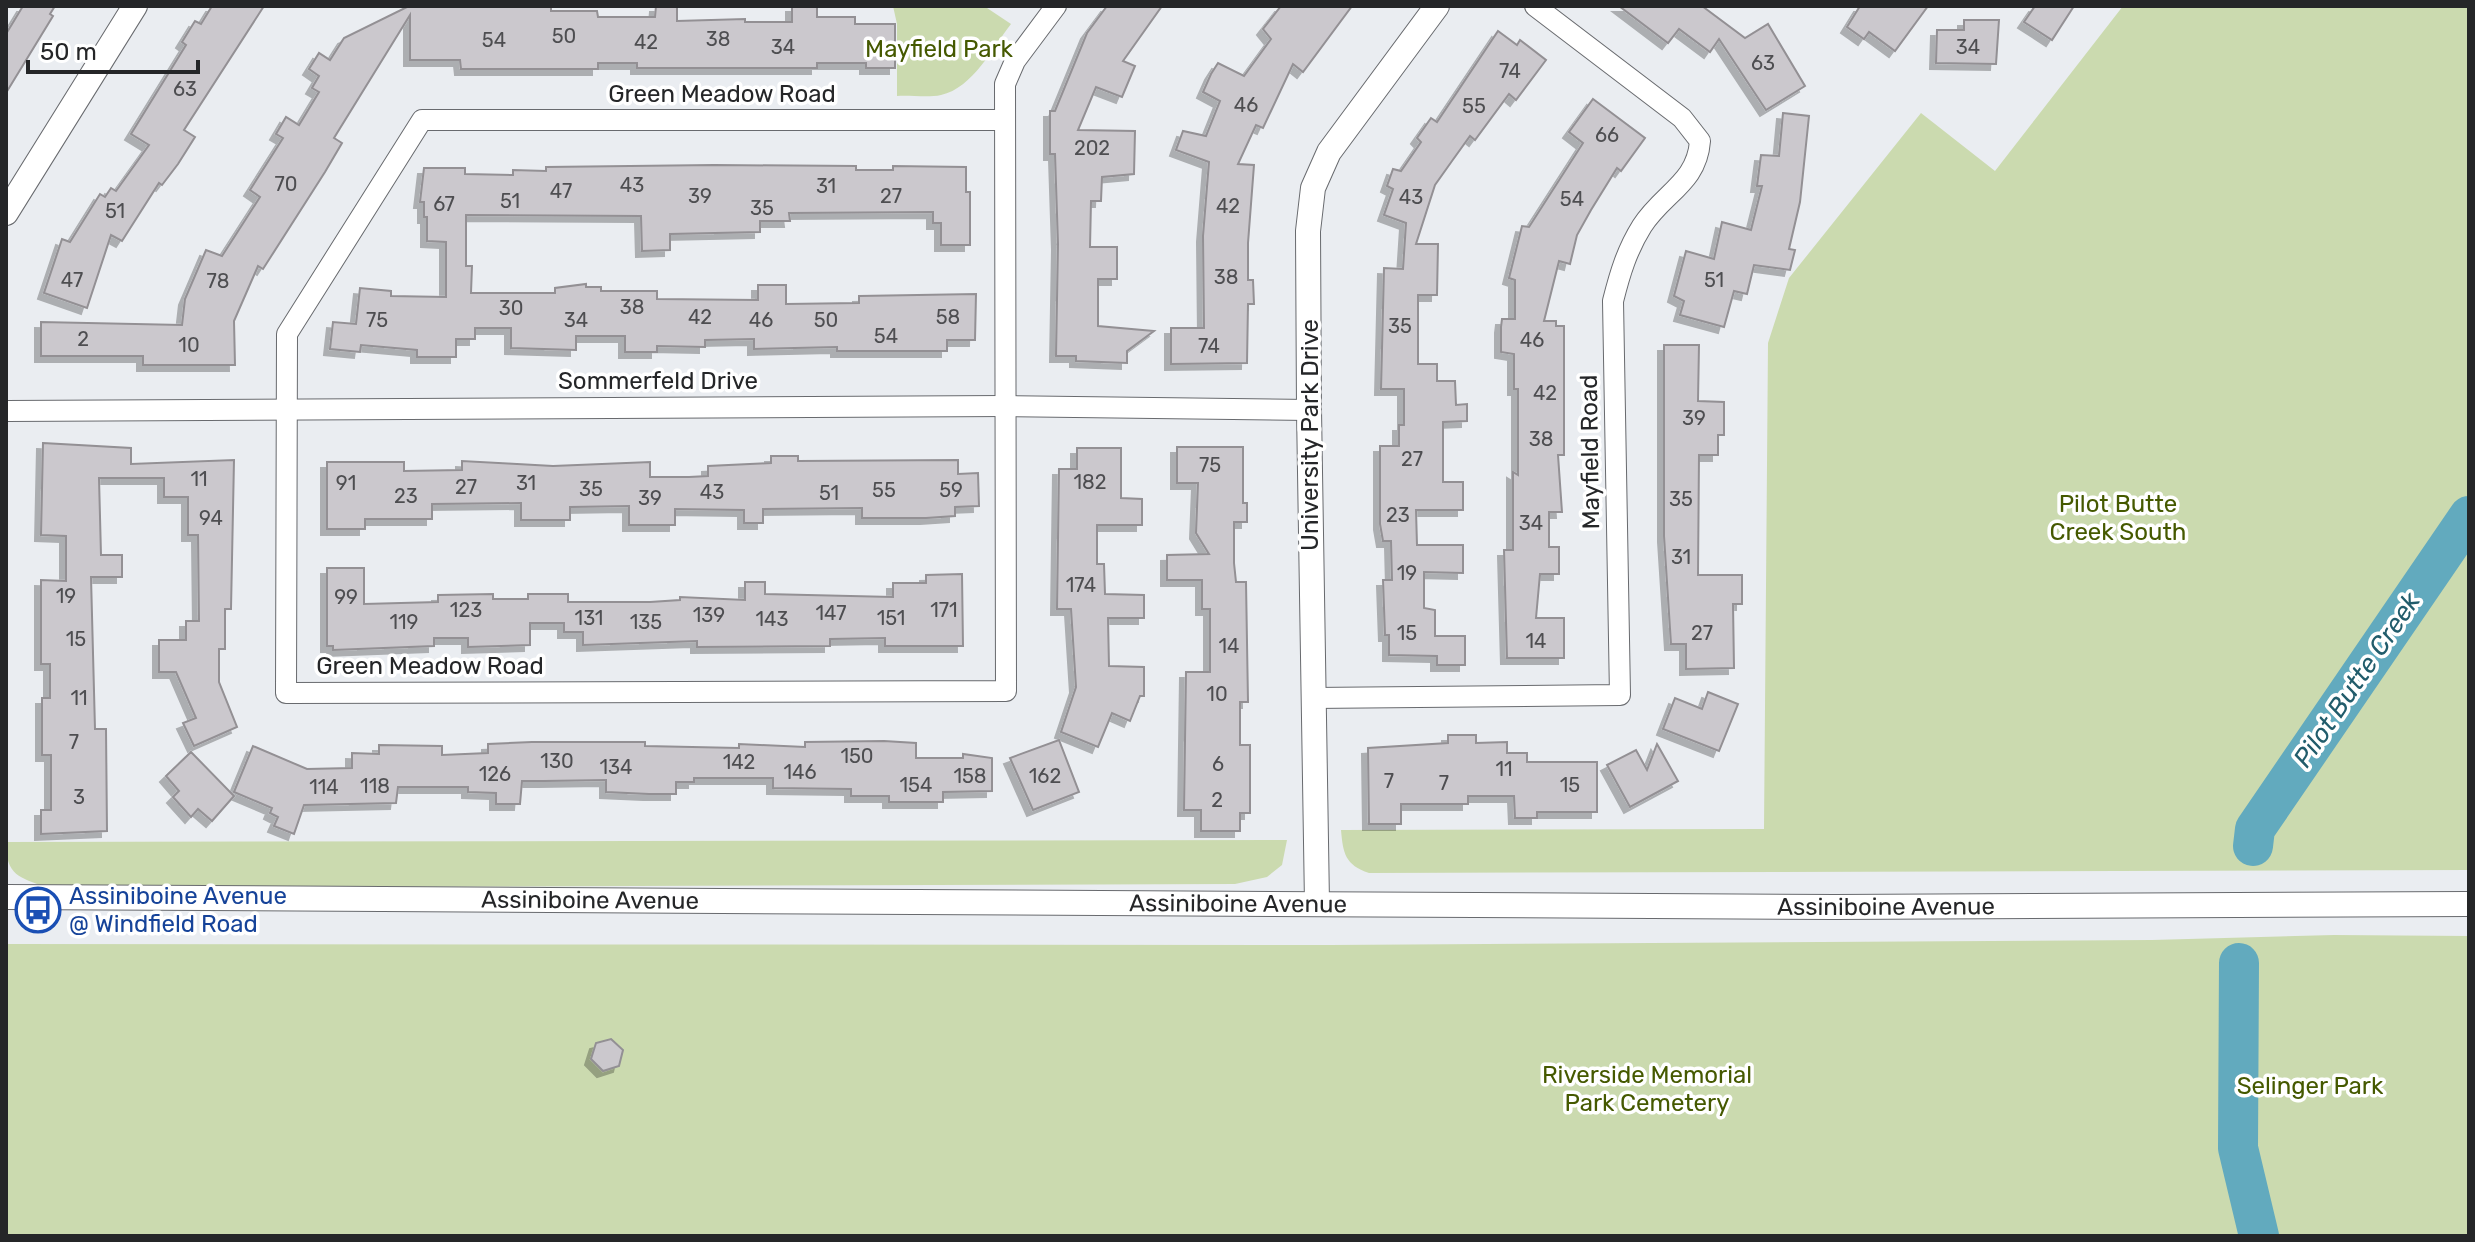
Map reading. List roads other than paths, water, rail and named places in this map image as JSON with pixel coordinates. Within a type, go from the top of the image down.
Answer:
[{"type":"street","points":[[6,213],[135,6]]},
{"type":"street","name":"Green Meadow Road","points":[[1005,120],[422,120],[287,334],[286,693],[1006,691],[1005,84],[1015,61],[1056,6]]},
{"type":"street","name":"University Park Drive","points":[[1317,903],[1309,410],[1308,231],[1313,188],[1329,152],[1437,6]]},
{"type":"street","name":"Mayfield Road","points":[[1312,698],[1620,695],[1613,301],[1623,261],[1643,224],[1698,164],[1700,141],[1682,118],[1535,6]]},
{"type":"street","name":"Sommerfeld Drive","points":[[6,411],[1005,406],[1309,410]]},
{"type":"street","name":"Assiniboine Avenue","points":[[6,897],[1835,907],[2469,904]]},
{"type":"waterway","name":"Pilot Butte Creek","points":[[2253,846],[2255,829],[2469,516]]},
{"type":"waterway","name":"Pilot Butte Creek","points":[[2239,963],[2238,1148],[2259,1236]]},
{"type":"place","name":"Assiniboine Avenue @ Windfield Road","points":[[38,910]]},
{"type":"park label","name":"Mayfield Park","points":[[939,49]]},
{"type":"park label","name":"Pilot Butte Creek South","points":[[2118,518]]},
{"type":"park label","name":"Selinger Park","points":[[2310,1086]]},
{"type":"park label","name":"Riverside Memorial Park Cemetery","points":[[1647,1089]]}]
